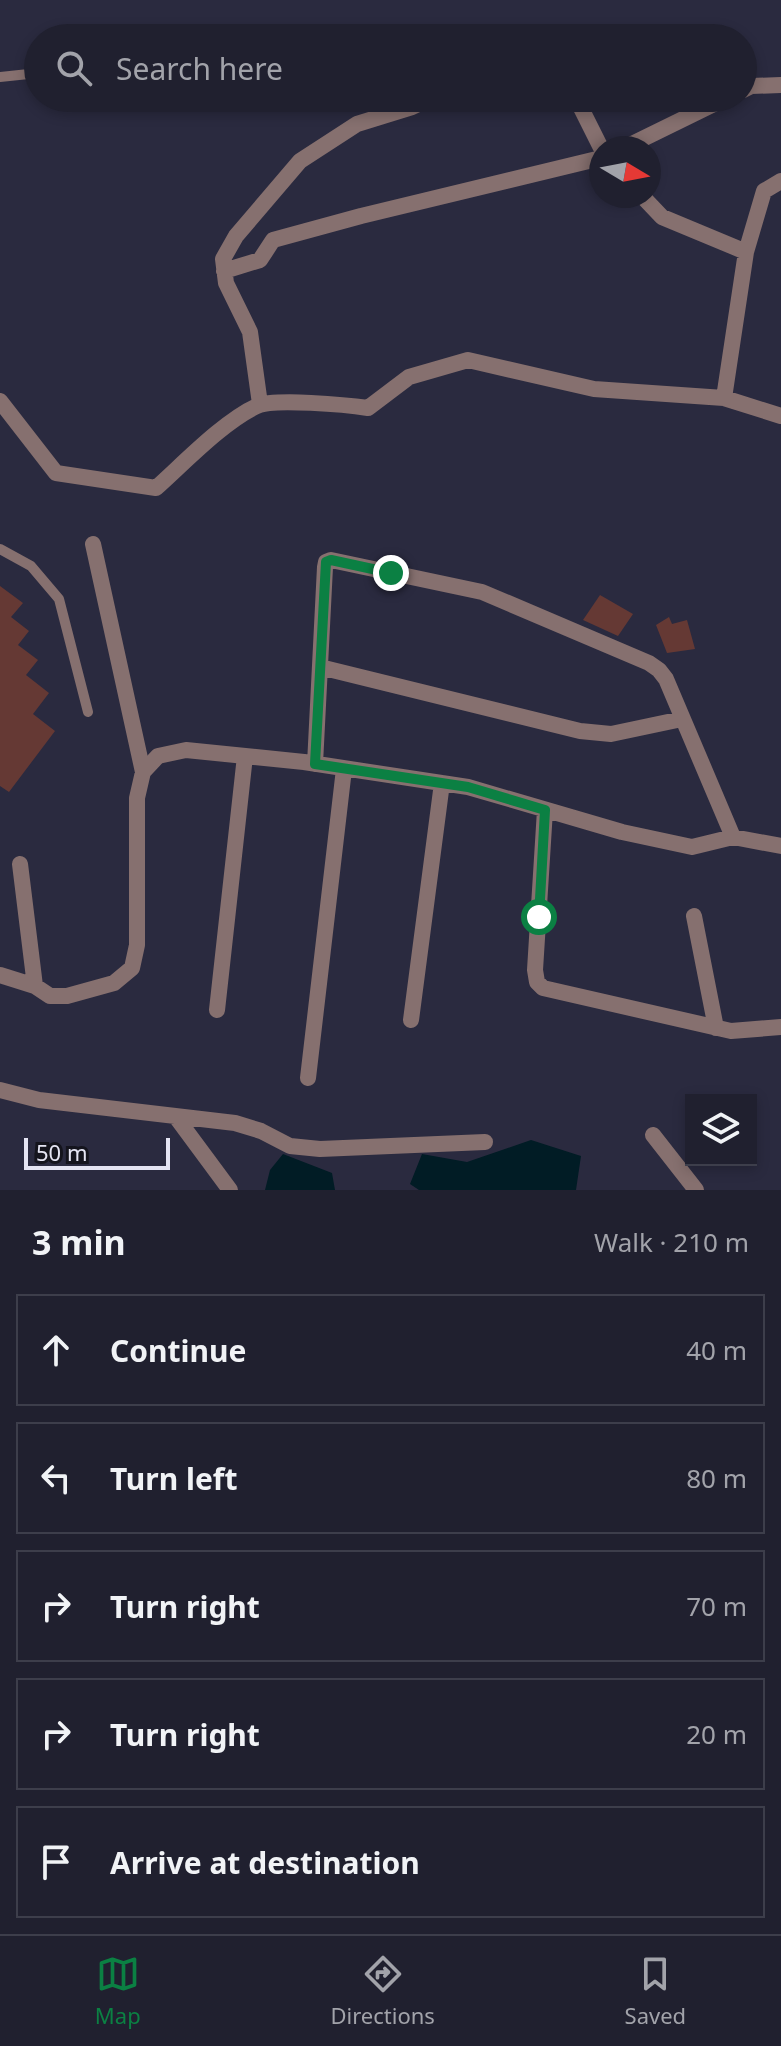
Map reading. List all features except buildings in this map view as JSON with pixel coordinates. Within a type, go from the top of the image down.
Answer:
[{"type":"street","points":[[757,86],[781,85]]},
{"type":"street","points":[[260,404],[250,332],[226,283],[223,259],[236,236],[300,161],[357,124],[396,112]]},
{"type":"street","points":[[583,112],[595,136]]},
{"type":"street","points":[[648,136],[697,112]]},
{"type":"street","points":[[224,271],[260,260],[273,240],[589,161]]},
{"type":"street","points":[[724,398],[746,252],[764,191],[781,181]]},
{"type":"street","points":[[653,208],[662,217],[746,252]]},
{"type":"street","points":[[0,401],[56,473],[156,488],[232,423],[260,404],[334,403],[368,408],[409,377],[468,360],[594,389],[724,398],[781,416]]},
{"type":"street","points":[[0,975],[35,986],[50,996],[67,996],[114,983],[132,968],[137,945],[137,798],[143,772],[93,544]]},
{"type":"street","points":[[315,764],[325,567],[326,562],[331,560],[482,592],[649,663],[666,679],[733,837]]},
{"type":"street","points":[[320,667],[580,731],[611,734],[682,719]]},
{"type":"street","points":[[143,772],[158,756],[186,750],[315,764],[468,787],[622,832],[692,847],[733,837],[781,846]]},
{"type":"street","points":[[217,1010],[245,756]]},
{"type":"street","points":[[308,1078],[344,769]]},
{"type":"street","points":[[411,1020],[442,783]]},
{"type":"street","points":[[545,810],[535,970],[537,982],[543,988],[716,1028],[740,1031],[781,1027]]},
{"type":"street","points":[[20,864],[35,986]]},
{"type":"street","points":[[694,916],[716,1028]]},
{"type":"street","points":[[0,1090],[39,1100],[235,1123],[261,1131],[290,1146],[320,1149],[485,1142]]},
{"type":"street","points":[[176,1117],[230,1190]]},
{"type":"street","points":[[653,1135],[696,1190]]},
{"type":"lane","points":[[0,77],[24,74]]},
{"type":"lane","points":[[0,549],[31,566],[59,599],[88,712]]},
{"type":"water","points":[[531,1140],[581,1156],[576,1190],[419,1190],[410,1184],[422,1154],[467,1162]]},
{"type":"water","points":[[283,1154],[332,1173],[335,1190],[265,1190],[270,1170]]},
{"type":"route","points":[[391,573],[331,560],[326,562],[315,764],[468,787],[545,810],[539,917]]}]
